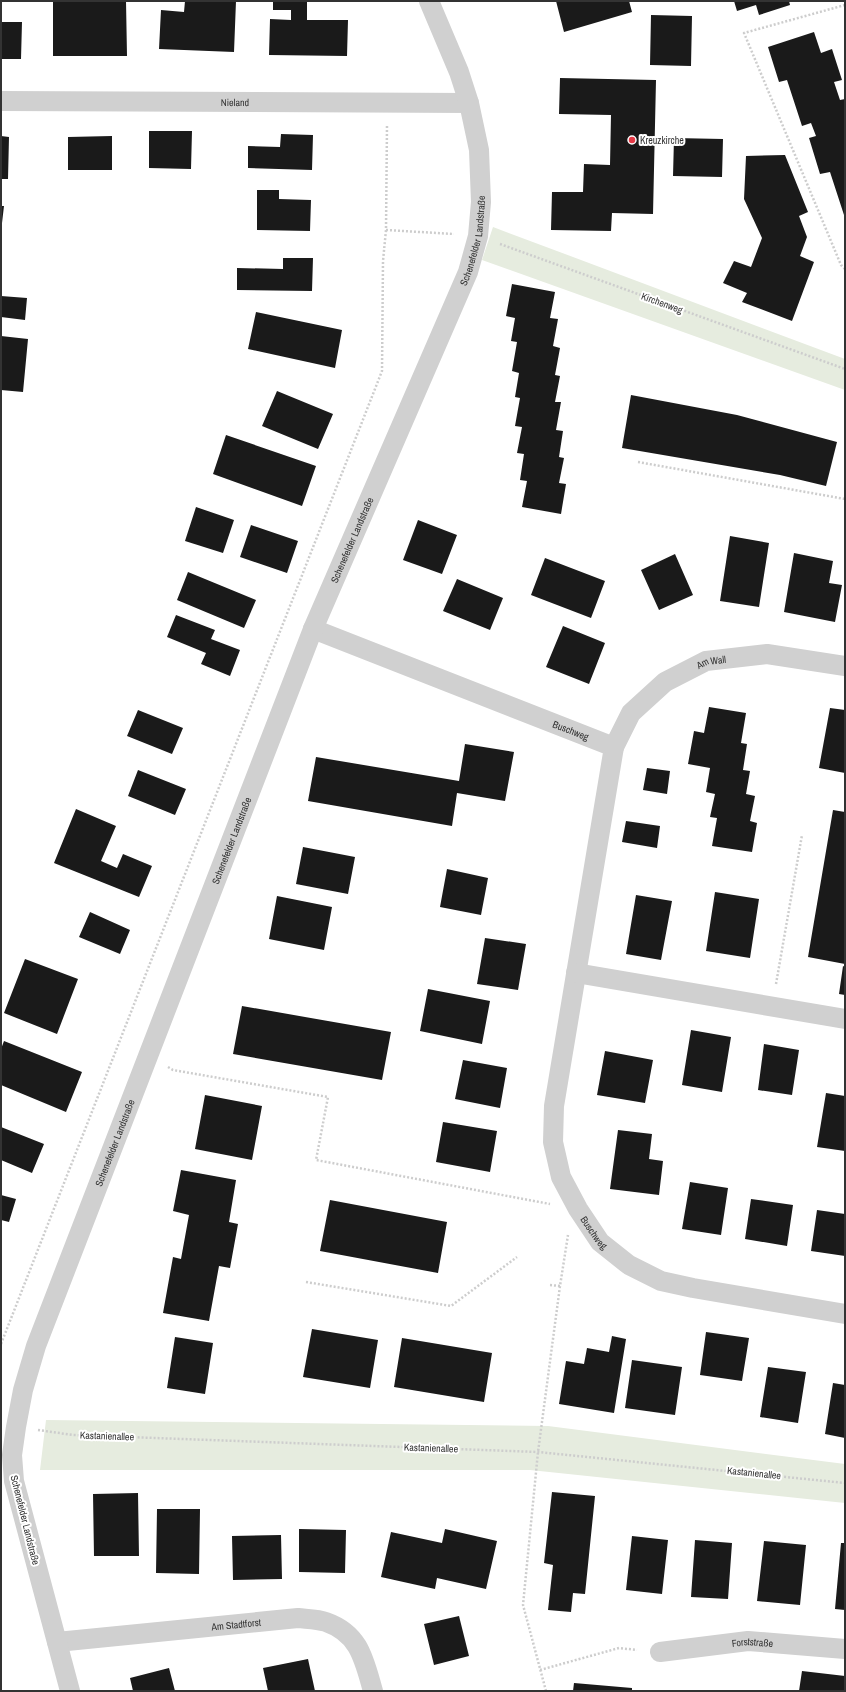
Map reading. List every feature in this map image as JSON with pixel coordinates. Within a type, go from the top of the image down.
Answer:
[{"type":"street","name":"Schenefelder Landstraße","points":[[70,1691],[14,1481],[8,1422],[23,1390],[36,1346],[313,629],[468,272],[478,236],[481,202],[479,150],[469,103],[459,72],[429,1]]},
{"type":"street","name":"Nieland","points":[[1,101],[469,103]]},
{"type":"street","name":"Buschweg","points":[[313,629],[614,747],[554,1106],[553,1142],[561,1177],[578,1209],[600,1242],[629,1265],[661,1281],[692,1288],[845,1314]]},
{"type":"street","name":"Am Wall","points":[[614,747],[631,713],[665,682],[706,661],[767,654],[845,666]]},
{"type":"street","points":[[576,973],[845,1019]]},
{"type":"street","name":"Am Stadtforst","points":[[57,1642],[298,1618],[326,1621],[350,1635],[363,1655],[373,1691]]},
{"type":"street","name":"Forststraße","points":[[660,1652],[748,1641],[845,1649]]},
{"type":"path","points":[[845,5],[744,33],[841,265],[845,269]]},
{"type":"path","points":[[1,1344],[382,371],[383,261],[386,230],[387,102]]},
{"type":"path","name":"Kirchenweg","points":[[386,230],[478,236],[845,369]]},
{"type":"path","points":[[638,462],[845,499]]},
{"type":"path","points":[[773,1006],[802,835]]},
{"type":"path","points":[[147,1059],[173,1070],[328,1097],[316,1160],[578,1209],[567,1240],[560,1286],[538,1452],[523,1605],[546,1691]]},
{"type":"path","points":[[306,1282],[451,1306],[517,1257]]},
{"type":"path","points":[[550,1285],[560,1286]]},
{"type":"path","name":"Kastanienallee","points":[[8,1422],[73,1435],[538,1452],[845,1483]]},
{"type":"path","points":[[540,1670],[619,1648],[660,1652]]},
{"type":"shaded area","points":[[493,227],[845,359],[845,390],[482,260]]},
{"type":"shaded area","points":[[46,1420],[548,1426],[845,1464],[845,1503],[530,1470],[40,1470]]},
{"type":"building","points":[[53,1],[126,1],[127,56],[53,56]]},
{"type":"building","points":[[185,1],[236,1],[234,52],[159,49],[161,10],[184,12]]},
{"type":"building","points":[[273,1],[307,1],[307,20],[348,20],[347,56],[269,55],[270,19],[291,20],[291,10],[273,10]]},
{"type":"building","points":[[556,1],[629,1],[632,12],[564,32]]},
{"type":"building","points":[[734,1],[789,1],[790,5],[759,15],[756,5],[737,11]]},
{"type":"building","points":[[651,15],[692,16],[691,66],[650,65]]},
{"type":"building","points":[[1,22],[22,22],[21,59],[1,59]]},
{"type":"building","points":[[814,32],[821,53],[832,49],[842,80],[834,82],[840,100],[845,99],[845,215],[830,172],[820,174],[809,138],[816,136],[811,123],[802,126],[787,80],[779,82],[768,47]]},
{"type":"building","name":"Kreuzkirche","points":[[560,78],[656,80],[653,214],[612,213],[611,231],[551,230],[552,192],[583,192],[584,164],[610,165],[611,115],[559,114]]},
{"type":"building","points":[[149,131],[192,131],[191,169],[149,168]]},
{"type":"building","points":[[281,134],[313,135],[312,170],[248,168],[248,146],[280,147]]},
{"type":"building","points":[[1,136],[9,137],[8,179],[1,179]]},
{"type":"building","points":[[112,136],[112,170],[68,170],[68,137]]},
{"type":"building","points":[[674,138],[723,139],[722,177],[673,176]]},
{"type":"building","points":[[785,155],[808,212],[799,216],[807,237],[800,256],[814,262],[792,321],[742,302],[747,293],[723,283],[734,261],[751,267],[762,238],[744,199],[746,156]]},
{"type":"building","points":[[257,190],[279,190],[279,199],[311,200],[310,231],[257,230]]},
{"type":"building","points":[[1,206],[4,206],[2,223],[1,223]]},
{"type":"building","points":[[283,258],[313,258],[312,291],[237,290],[237,268],[283,269]]},
{"type":"building","points":[[512,284],[555,292],[550,318],[558,319],[553,346],[560,348],[555,375],[560,376],[555,402],[561,402],[556,430],[563,431],[559,457],[564,458],[559,483],[566,484],[561,514],[522,507],[527,481],[520,480],[524,454],[517,453],[522,427],[515,426],[520,398],[515,397],[519,373],[512,371],[517,342],[511,341],[515,318],[506,316]]},
{"type":"building","points":[[1,296],[27,298],[25,320],[1,317]]},
{"type":"building","points":[[256,312],[342,330],[335,368],[248,349]]},
{"type":"building","points":[[1,336],[28,339],[23,392],[1,390]]},
{"type":"building","points":[[277,391],[333,414],[318,449],[262,426]]},
{"type":"building","points":[[631,395],[737,415],[837,442],[826,486],[780,475],[622,448]]},
{"type":"building","points":[[226,435],[316,466],[302,506],[213,474]]},
{"type":"building","points":[[196,507],[234,520],[223,553],[185,541]]},
{"type":"building","points":[[418,520],[457,535],[442,574],[403,560]]},
{"type":"building","points":[[251,525],[298,541],[287,573],[240,557]]},
{"type":"building","points":[[730,536],[769,543],[759,607],[720,601]]},
{"type":"building","points":[[794,553],[833,561],[829,583],[842,585],[835,622],[784,612]]},
{"type":"building","points":[[675,554],[693,595],[659,610],[641,570]]},
{"type":"building","points":[[545,558],[605,581],[591,618],[531,595]]},
{"type":"building","points":[[188,572],[256,600],[244,628],[177,600]]},
{"type":"building","points":[[457,579],[503,598],[490,630],[443,611]]},
{"type":"building","points":[[176,615],[215,630],[211,639],[240,650],[230,676],[201,664],[206,653],[167,637]]},
{"type":"building","points":[[563,626],[605,643],[589,684],[546,667]]},
{"type":"building","points":[[709,707],[746,713],[741,743],[747,744],[743,770],[750,771],[746,794],[755,796],[750,821],[757,823],[752,852],[712,846],[717,818],[710,817],[715,794],[706,792],[710,768],[688,764],[694,731],[704,733]]},
{"type":"building","points":[[830,708],[845,710],[845,773],[819,768]]},
{"type":"building","points":[[138,710],[183,728],[172,754],[127,736]]},
{"type":"building","points":[[465,744],[514,752],[505,801],[457,793],[452,826],[308,801],[316,757],[459,781]]},
{"type":"building","points":[[647,768],[670,771],[667,794],[643,790]]},
{"type":"building","points":[[138,770],[186,789],[175,815],[128,796]]},
{"type":"building","points":[[76,809],[116,826],[101,861],[117,868],[123,854],[152,866],[139,897],[54,863]]},
{"type":"building","points":[[833,810],[845,812],[845,964],[808,957]]},
{"type":"building","points":[[626,821],[660,826],[657,848],[622,842]]},
{"type":"building","points":[[303,847],[355,857],[348,894],[296,884]]},
{"type":"building","points":[[447,869],[488,878],[481,915],[440,907]]},
{"type":"building","points":[[715,892],[759,899],[750,958],[706,951]]},
{"type":"building","points":[[636,895],[672,901],[661,960],[626,954]]},
{"type":"building","points":[[277,896],[332,907],[324,950],[269,939]]},
{"type":"building","points":[[90,912],[130,930],[120,954],[79,937]]},
{"type":"building","points":[[485,938],[526,944],[518,990],[477,984]]},
{"type":"building","points":[[25,959],[78,979],[57,1034],[4,1013]]},
{"type":"building","points":[[843,966],[845,967],[845,995],[839,994]]},
{"type":"building","points":[[428,989],[490,1001],[482,1044],[420,1031]]},
{"type":"building","points":[[242,1006],[391,1032],[382,1080],[233,1054]]},
{"type":"building","points":[[691,1030],[731,1037],[722,1092],[682,1085]]},
{"type":"building","points":[[4,1041],[82,1072],[66,1112],[1,1085],[1,1049]]},
{"type":"building","points":[[764,1044],[799,1050],[792,1095],[758,1090]]},
{"type":"building","points":[[605,1051],[653,1060],[645,1103],[597,1095]]},
{"type":"building","points":[[463,1060],[507,1068],[500,1108],[455,1099]]},
{"type":"building","points":[[826,1093],[845,1096],[845,1151],[817,1147]]},
{"type":"building","points":[[205,1095],[262,1106],[252,1160],[195,1149]]},
{"type":"building","points":[[443,1122],[497,1131],[490,1172],[436,1162]]},
{"type":"building","points":[[1,1127],[44,1144],[32,1173],[1,1160]]},
{"type":"building","points":[[618,1130],[652,1134],[649,1159],[663,1161],[659,1195],[610,1189]]},
{"type":"building","points":[[181,1170],[236,1180],[229,1222],[238,1224],[230,1268],[219,1266],[209,1321],[163,1313],[173,1257],[181,1259],[189,1215],[173,1211]]},
{"type":"building","points":[[690,1182],[728,1188],[721,1235],[682,1229]]},
{"type":"building","points":[[1,1195],[16,1199],[9,1222],[1,1220]]},
{"type":"building","points":[[751,1199],[793,1205],[787,1246],[745,1239]]},
{"type":"building","points":[[330,1200],[447,1222],[438,1273],[320,1251]]},
{"type":"building","points":[[817,1210],[845,1214],[845,1256],[811,1251]]},
{"type":"building","points":[[312,1329],[378,1340],[370,1388],[303,1377]]},
{"type":"building","points":[[706,1332],[749,1338],[742,1381],[700,1375]]},
{"type":"building","points":[[612,1336],[626,1339],[614,1413],[559,1404],[566,1361],[584,1364],[587,1348],[609,1352]]},
{"type":"building","points":[[175,1337],[213,1343],[205,1394],[167,1388]]},
{"type":"building","points":[[402,1338],[492,1353],[484,1402],[394,1387]]},
{"type":"building","points":[[632,1360],[682,1367],[675,1415],[625,1408]]},
{"type":"building","points":[[768,1367],[806,1372],[798,1423],[760,1417]]},
{"type":"building","points":[[833,1383],[845,1385],[845,1438],[825,1434]]},
{"type":"building","points":[[552,1492],[595,1496],[585,1594],[573,1593],[571,1612],[548,1610],[553,1565],[544,1563]]},
{"type":"building","points":[[138,1493],[139,1556],[94,1556],[93,1494]]},
{"type":"building","points":[[157,1509],[200,1509],[199,1574],[156,1573]]},
{"type":"building","points":[[299,1529],[346,1530],[345,1573],[299,1572]]},
{"type":"building","points":[[445,1529],[497,1541],[486,1589],[437,1578],[435,1589],[381,1577],[391,1532],[442,1543]]},
{"type":"building","points":[[281,1535],[282,1579],[233,1580],[232,1536]]},
{"type":"building","points":[[632,1536],[668,1540],[662,1594],[626,1590]]},
{"type":"building","points":[[695,1540],[732,1543],[728,1599],[691,1597]]},
{"type":"building","points":[[764,1541],[806,1545],[800,1605],[757,1601]]},
{"type":"building","points":[[841,1543],[845,1543],[845,1610],[835,1609]]},
{"type":"building","points":[[459,1616],[469,1656],[434,1665],[424,1624]]},
{"type":"building","points":[[308,1659],[315,1691],[268,1691],[263,1668]]},
{"type":"building","points":[[169,1668],[175,1691],[133,1691],[130,1678]]},
{"type":"building","points":[[802,1671],[845,1676],[844,1691],[799,1691]]},
{"type":"building","points":[[574,1683],[632,1688],[632,1691],[573,1691]]},
{"type":"place","name":"Kreuzkirche","points":[[632,140]]}]
